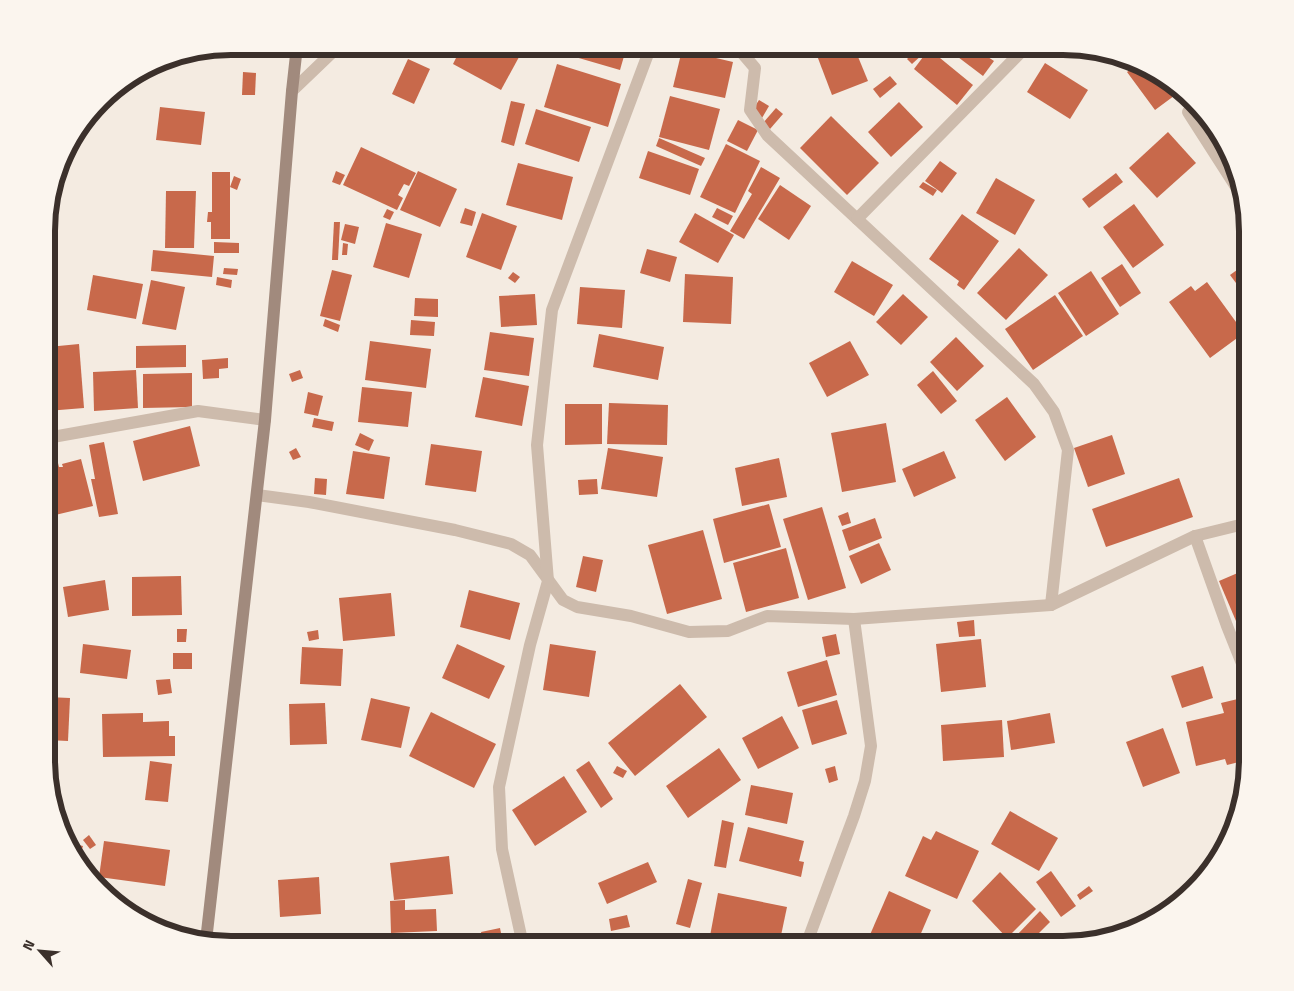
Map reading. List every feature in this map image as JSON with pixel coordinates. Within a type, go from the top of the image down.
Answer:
[{"type":"main road","points":[[207,934],[265,420],[296,55]]},
{"type":"street","points":[[292,91],[330,55]]},
{"type":"street","points":[[521,936],[502,849],[499,787],[530,645],[548,581],[537,445],[552,310],[648,55]]},
{"type":"street","points":[[743,55],[755,68],[750,110],[767,135],[1034,384],[1054,412],[1068,450],[1051,605]]},
{"type":"street","points":[[856,218],[1018,55]]},
{"type":"street","points":[[1188,112],[1231,179]]},
{"type":"street","points":[[55,437],[198,411],[265,420]]},
{"type":"street","points":[[257,496],[308,502],[454,530],[511,544],[530,555],[563,600],[577,607],[631,616],[690,632],[728,631],[767,616],[854,619],[1051,605],[1195,536],[1239,525]]},
{"type":"street","points":[[1195,536],[1239,656]]},
{"type":"street","points":[[809,936],[854,816],[865,781],[871,746],[854,619]]},
{"type":"building","points":[[458,55],[520,55],[501,90],[453,64]]},
{"type":"building","points":[[568,55],[624,55],[620,70]]},
{"type":"building","points":[[681,55],[703,55],[733,62],[725,98],[673,87]]},
{"type":"building","points":[[817,55],[857,55],[868,81],[832,95]]},
{"type":"building","points":[[911,55],[922,55],[912,64],[907,59]]},
{"type":"building","points":[[924,55],[936,55],[973,85],[957,105],[914,69]]},
{"type":"building","points":[[959,55],[985,55],[994,61],[983,76],[958,57]]},
{"type":"building","points":[[408,59],[430,69],[414,104],[392,94]]},
{"type":"building","points":[[1045,63],[1088,90],[1070,119],[1027,92]]},
{"type":"building","points":[[557,64],[621,84],[608,127],[544,107]]},
{"type":"building","points":[[1132,69],[1141,73],[1175,95],[1155,110],[1127,72]]},
{"type":"building","points":[[243,72],[256,73],[255,95],[242,95]]},
{"type":"building","points":[[890,76],[897,84],[880,98],[873,89]]},
{"type":"building","points":[[670,96],[720,109],[709,150],[659,137]]},
{"type":"building","points":[[759,100],[769,106],[762,118],[752,111]]},
{"type":"building","points":[[511,101],[525,104],[514,146],[501,142]]},
{"type":"building","points":[[899,102],[923,127],[891,157],[868,132]]},
{"type":"building","points":[[160,107],[205,112],[201,145],[156,140]]},
{"type":"building","points":[[776,108],[783,114],[770,129],[763,123]]},
{"type":"building","points":[[536,109],[591,127],[579,162],[525,144]]},
{"type":"building","points":[[831,116],[879,163],[847,195],[800,148]]},
{"type":"building","points":[[738,120],[758,130],[747,151],[727,141]]},
{"type":"building","points":[[1168,132],[1196,163],[1157,198],[1129,168]]},
{"type":"building","points":[[659,138],[705,158],[701,166],[656,146]]},
{"type":"building","points":[[726,144],[760,161],[735,213],[700,197]]},
{"type":"building","points":[[361,147],[416,173],[409,186],[404,184],[398,195],[403,198],[397,210],[343,185]]},
{"type":"building","points":[[648,151],[699,169],[690,195],[639,178]]},
{"type":"building","points":[[940,161],[957,173],[942,193],[925,181]]},
{"type":"building","points":[[518,163],[573,177],[562,220],[506,205]]},
{"type":"building","points":[[761,167],[780,178],[744,239],[730,231],[752,194],[748,191]]},
{"type":"building","points":[[336,171],[345,175],[340,185],[332,182]]},
{"type":"building","points":[[418,171],[457,189],[440,227],[400,210]]},
{"type":"building","points":[[212,172],[230,172],[230,239],[211,239],[211,222],[207,222],[208,212],[212,212]]},
{"type":"building","points":[[1116,173],[1123,182],[1089,208],[1082,199]]},
{"type":"building","points":[[234,176],[241,179],[237,190],[230,187]]},
{"type":"building","points":[[996,178],[1035,200],[1015,235],[976,213]]},
{"type":"building","points":[[923,182],[937,190],[933,196],[919,187]]},
{"type":"building","points":[[780,185],[811,206],[789,240],[758,219]]},
{"type":"building","points":[[166,191],[196,191],[194,248],[165,248]]},
{"type":"building","points":[[1134,204],[1164,245],[1133,268],[1103,227]]},
{"type":"building","points":[[465,208],[476,212],[472,226],[460,223]]},
{"type":"building","points":[[717,208],[733,216],[728,225],[712,217]]},
{"type":"building","points":[[387,209],[394,212],[390,220],[383,217]]},
{"type":"building","points":[[482,213],[517,226],[501,270],[466,257]]},
{"type":"building","points":[[695,213],[734,235],[718,263],[679,242]]},
{"type":"building","points":[[962,214],[999,241],[964,290],[957,285],[959,281],[929,259]]},
{"type":"building","points":[[334,222],[340,222],[338,260],[332,260]]},
{"type":"building","points":[[386,223],[422,234],[409,278],[373,267]]},
{"type":"building","points":[[345,224],[359,227],[355,244],[341,240]]},
{"type":"building","points":[[214,242],[239,243],[239,253],[214,253]]},
{"type":"building","points":[[343,243],[348,244],[347,255],[342,255]]},
{"type":"building","points":[[1019,248],[1048,275],[1006,320],[977,293]]},
{"type":"building","points":[[647,249],[677,257],[670,282],[640,273]]},
{"type":"building","points":[[153,250],[214,256],[212,277],[151,271]]},
{"type":"building","points":[[852,261],[893,285],[874,316],[834,292]]},
{"type":"building","points":[[1122,264],[1141,293],[1120,307],[1101,278]]},
{"type":"building","points":[[224,268],[238,269],[237,275],[223,274]]},
{"type":"building","points":[[1239,268],[1239,287],[1230,275]]},
{"type":"building","points":[[332,270],[352,275],[340,321],[320,316]]},
{"type":"building","points":[[1091,271],[1119,314],[1086,336],[1058,293]]},
{"type":"building","points":[[513,272],[520,277],[515,283],[508,278]]},
{"type":"building","points":[[685,274],[733,277],[731,324],[683,322]]},
{"type":"building","points":[[93,275],[143,284],[136,319],[87,310]]},
{"type":"building","points":[[217,277],[232,280],[231,288],[216,285]]},
{"type":"building","points":[[151,280],[185,287],[176,330],[142,324]]},
{"type":"building","points":[[1207,282],[1239,326],[1239,337],[1210,358],[1169,302],[1191,286],[1195,291]]},
{"type":"building","points":[[580,287],[625,290],[622,328],[577,324]]},
{"type":"building","points":[[535,294],[537,325],[501,327],[499,296]]},
{"type":"building","points":[[903,294],[928,317],[901,345],[876,322]]},
{"type":"building","points":[[1055,295],[1083,336],[1033,370],[1005,329]]},
{"type":"building","points":[[415,298],[438,299],[438,317],[414,316]]},
{"type":"building","points":[[325,319],[340,325],[338,332],[323,326]]},
{"type":"building","points":[[411,320],[435,322],[434,336],[410,335]]},
{"type":"building","points":[[490,332],[534,338],[529,376],[484,370]]},
{"type":"building","points":[[599,334],[664,347],[658,380],[593,367]]},
{"type":"building","points":[[956,337],[984,366],[957,391],[930,362]]},
{"type":"building","points":[[370,341],[431,349],[426,388],[365,380]]},
{"type":"building","points":[[850,341],[869,375],[827,397],[809,363]]},
{"type":"building","points":[[79,344],[84,408],[55,410],[55,346]]},
{"type":"building","points":[[186,345],[186,367],[136,368],[136,346]]},
{"type":"building","points":[[228,358],[228,368],[219,369],[219,378],[203,379],[202,360]]},
{"type":"building","points":[[136,370],[138,408],[94,411],[93,372]]},
{"type":"building","points":[[300,370],[303,378],[292,382],[289,374]]},
{"type":"building","points":[[933,371],[957,401],[941,414],[917,385]]},
{"type":"building","points":[[192,373],[192,407],[143,408],[143,374]]},
{"type":"building","points":[[483,377],[529,386],[522,426],[475,417]]},
{"type":"building","points":[[362,387],[412,392],[408,427],[358,422]]},
{"type":"building","points":[[308,392],[323,396],[318,416],[304,413]]},
{"type":"building","points":[[1007,397],[1036,437],[1005,461],[975,420]]},
{"type":"building","points":[[609,403],[668,405],[667,445],[607,444]]},
{"type":"building","points":[[565,404],[602,404],[602,444],[565,445]]},
{"type":"building","points":[[314,418],[334,422],[332,431],[312,427]]},
{"type":"building","points":[[886,423],[896,482],[842,492],[831,433]]},
{"type":"building","points":[[190,426],[200,466],[143,481],[133,441]]},
{"type":"building","points":[[360,433],[374,440],[369,451],[355,445]]},
{"type":"building","points":[[1112,435],[1125,474],[1088,487],[1074,448]]},
{"type":"building","points":[[104,442],[118,514],[99,517],[91,479],[95,479],[89,445]]},
{"type":"building","points":[[431,444],[482,451],[476,492],[425,485]]},
{"type":"building","points":[[296,448],[301,457],[293,460],[289,452]]},
{"type":"building","points":[[608,448],[663,457],[657,497],[601,489]]},
{"type":"building","points":[[353,451],[390,457],[384,499],[346,494]]},
{"type":"building","points":[[944,451],[956,478],[914,497],[902,469]]},
{"type":"building","points":[[779,458],[787,497],[742,506],[735,468]]},
{"type":"building","points":[[81,459],[93,506],[55,515],[55,464],[58,463],[59,467],[63,467],[62,464]]},
{"type":"building","points":[[315,478],[327,479],[326,495],[314,494]]},
{"type":"building","points":[[1179,478],[1193,517],[1106,547],[1092,509]]},
{"type":"building","points":[[597,479],[598,494],[579,495],[578,480]]},
{"type":"building","points":[[769,504],[781,547],[724,563],[713,519]]},
{"type":"building","points":[[822,507],[846,588],[808,600],[783,519]]},
{"type":"building","points":[[848,512],[851,523],[842,526],[838,516]]},
{"type":"building","points":[[875,518],[882,538],[849,551],[842,530]]},
{"type":"building","points":[[703,530],[722,599],[667,614],[648,545]]},
{"type":"building","points":[[879,543],[891,570],[861,584],[849,556]]},
{"type":"building","points":[[786,548],[799,598],[746,612],[733,563]]},
{"type":"building","points":[[583,556],[603,560],[596,592],[576,587]]},
{"type":"building","points":[[1239,572],[1239,628],[1219,581]]},
{"type":"building","points":[[181,576],[182,615],[132,616],[132,577]]},
{"type":"building","points":[[105,580],[109,610],[68,617],[63,587]]},
{"type":"building","points":[[469,590],[520,603],[510,640],[460,627]]},
{"type":"building","points":[[391,593],[395,636],[343,641],[339,598]]},
{"type":"building","points":[[974,620],[975,636],[959,637],[957,622]]},
{"type":"building","points":[[177,629],[187,629],[186,642],[177,642]]},
{"type":"building","points":[[318,630],[319,639],[309,641],[307,632]]},
{"type":"building","points":[[836,634],[840,654],[826,657],[822,637]]},
{"type":"building","points":[[981,639],[986,687],[941,692],[936,644]]},
{"type":"building","points":[[83,644],[131,650],[127,679],[80,673]]},
{"type":"building","points":[[457,644],[505,666],[489,699],[442,678]]},
{"type":"building","points":[[550,644],[596,651],[589,697],[543,690]]},
{"type":"building","points":[[302,647],[343,649],[341,686],[300,684]]},
{"type":"building","points":[[173,653],[192,653],[192,669],[173,669]]},
{"type":"building","points":[[827,660],[837,695],[798,707],[787,672]]},
{"type":"building","points":[[1203,666],[1213,698],[1182,708],[1171,676]]},
{"type":"building","points":[[170,679],[172,693],[158,695],[156,680]]},
{"type":"building","points":[[680,684],[707,717],[635,776],[608,743]]},
{"type":"building","points":[[55,697],[70,698],[68,741],[55,740]]},
{"type":"building","points":[[371,698],[410,707],[401,748],[361,740]]},
{"type":"building","points":[[1239,699],[1239,762],[1227,765],[1225,759],[1196,766],[1186,722],[1224,713],[1221,703]]},
{"type":"building","points":[[837,700],[847,734],[812,745],[802,710]]},
{"type":"building","points":[[325,703],[327,744],[290,745],[289,704]]},
{"type":"building","points":[[431,712],[496,744],[474,788],[409,756]]},
{"type":"building","points":[[143,713],[143,722],[169,721],[169,736],[175,736],[175,756],[103,757],[102,714]]},
{"type":"building","points":[[1050,713],[1055,743],[1011,750],[1007,721]]},
{"type":"building","points":[[782,716],[799,748],[758,769],[742,738]]},
{"type":"building","points":[[1002,720],[1004,757],[943,761],[941,725]]},
{"type":"building","points":[[1163,728],[1180,773],[1143,787],[1126,742]]},
{"type":"building","points":[[719,748],[741,780],[688,818],[666,786]]},
{"type":"building","points":[[150,761],[172,764],[168,802],[145,800]]},
{"type":"building","points":[[589,761],[613,799],[601,808],[576,770]]},
{"type":"building","points":[[617,766],[627,771],[623,778],[613,773]]},
{"type":"building","points":[[835,766],[838,780],[829,783],[825,769]]},
{"type":"building","points":[[564,776],[587,812],[535,846],[512,810]]},
{"type":"building","points":[[751,785],[793,793],[787,824],[745,815]]},
{"type":"building","points":[[1010,811],[1058,838],[1039,871],[991,844]]},
{"type":"building","points":[[722,820],[734,823],[726,868],[714,866]]},
{"type":"building","points":[[748,827],[804,841],[799,861],[804,862],[801,877],[739,861]]},
{"type":"building","points":[[936,831],[979,851],[957,899],[905,876],[923,836],[931,840]]},
{"type":"building","points":[[89,835],[96,845],[90,849],[83,840]]},
{"type":"building","points":[[104,841],[170,850],[165,886],[99,876]]},
{"type":"building","points":[[77,845],[83,846],[81,852]]},
{"type":"building","points":[[449,856],[453,894],[394,900],[390,863]]},
{"type":"building","points":[[648,862],[657,882],[607,904],[598,883]]},
{"type":"building","points":[[1051,871],[1076,906],[1061,917],[1036,882]]},
{"type":"building","points":[[1000,872],[1036,909],[1009,936],[1005,936],[972,901]]},
{"type":"building","points":[[319,877],[321,914],[280,917],[278,880]]},
{"type":"building","points":[[688,879],[702,883],[690,928],[676,924]]},
{"type":"building","points":[[1089,886],[1093,891],[1080,900],[1077,895]]},
{"type":"building","points":[[889,891],[931,910],[920,936],[869,936]]},
{"type":"building","points":[[718,893],[787,907],[781,936],[710,936]]},
{"type":"building","points":[[405,900],[405,910],[436,909],[437,931],[391,933],[390,901]]},
{"type":"building","points":[[1040,911],[1050,922],[1036,936],[1016,936]]},
{"type":"building","points":[[627,915],[630,927],[611,931],[609,919]]},
{"type":"building","points":[[500,928],[502,936],[482,936],[481,932]]},
{"type":"building","points":[[477,933],[477,936],[439,936]]}]
